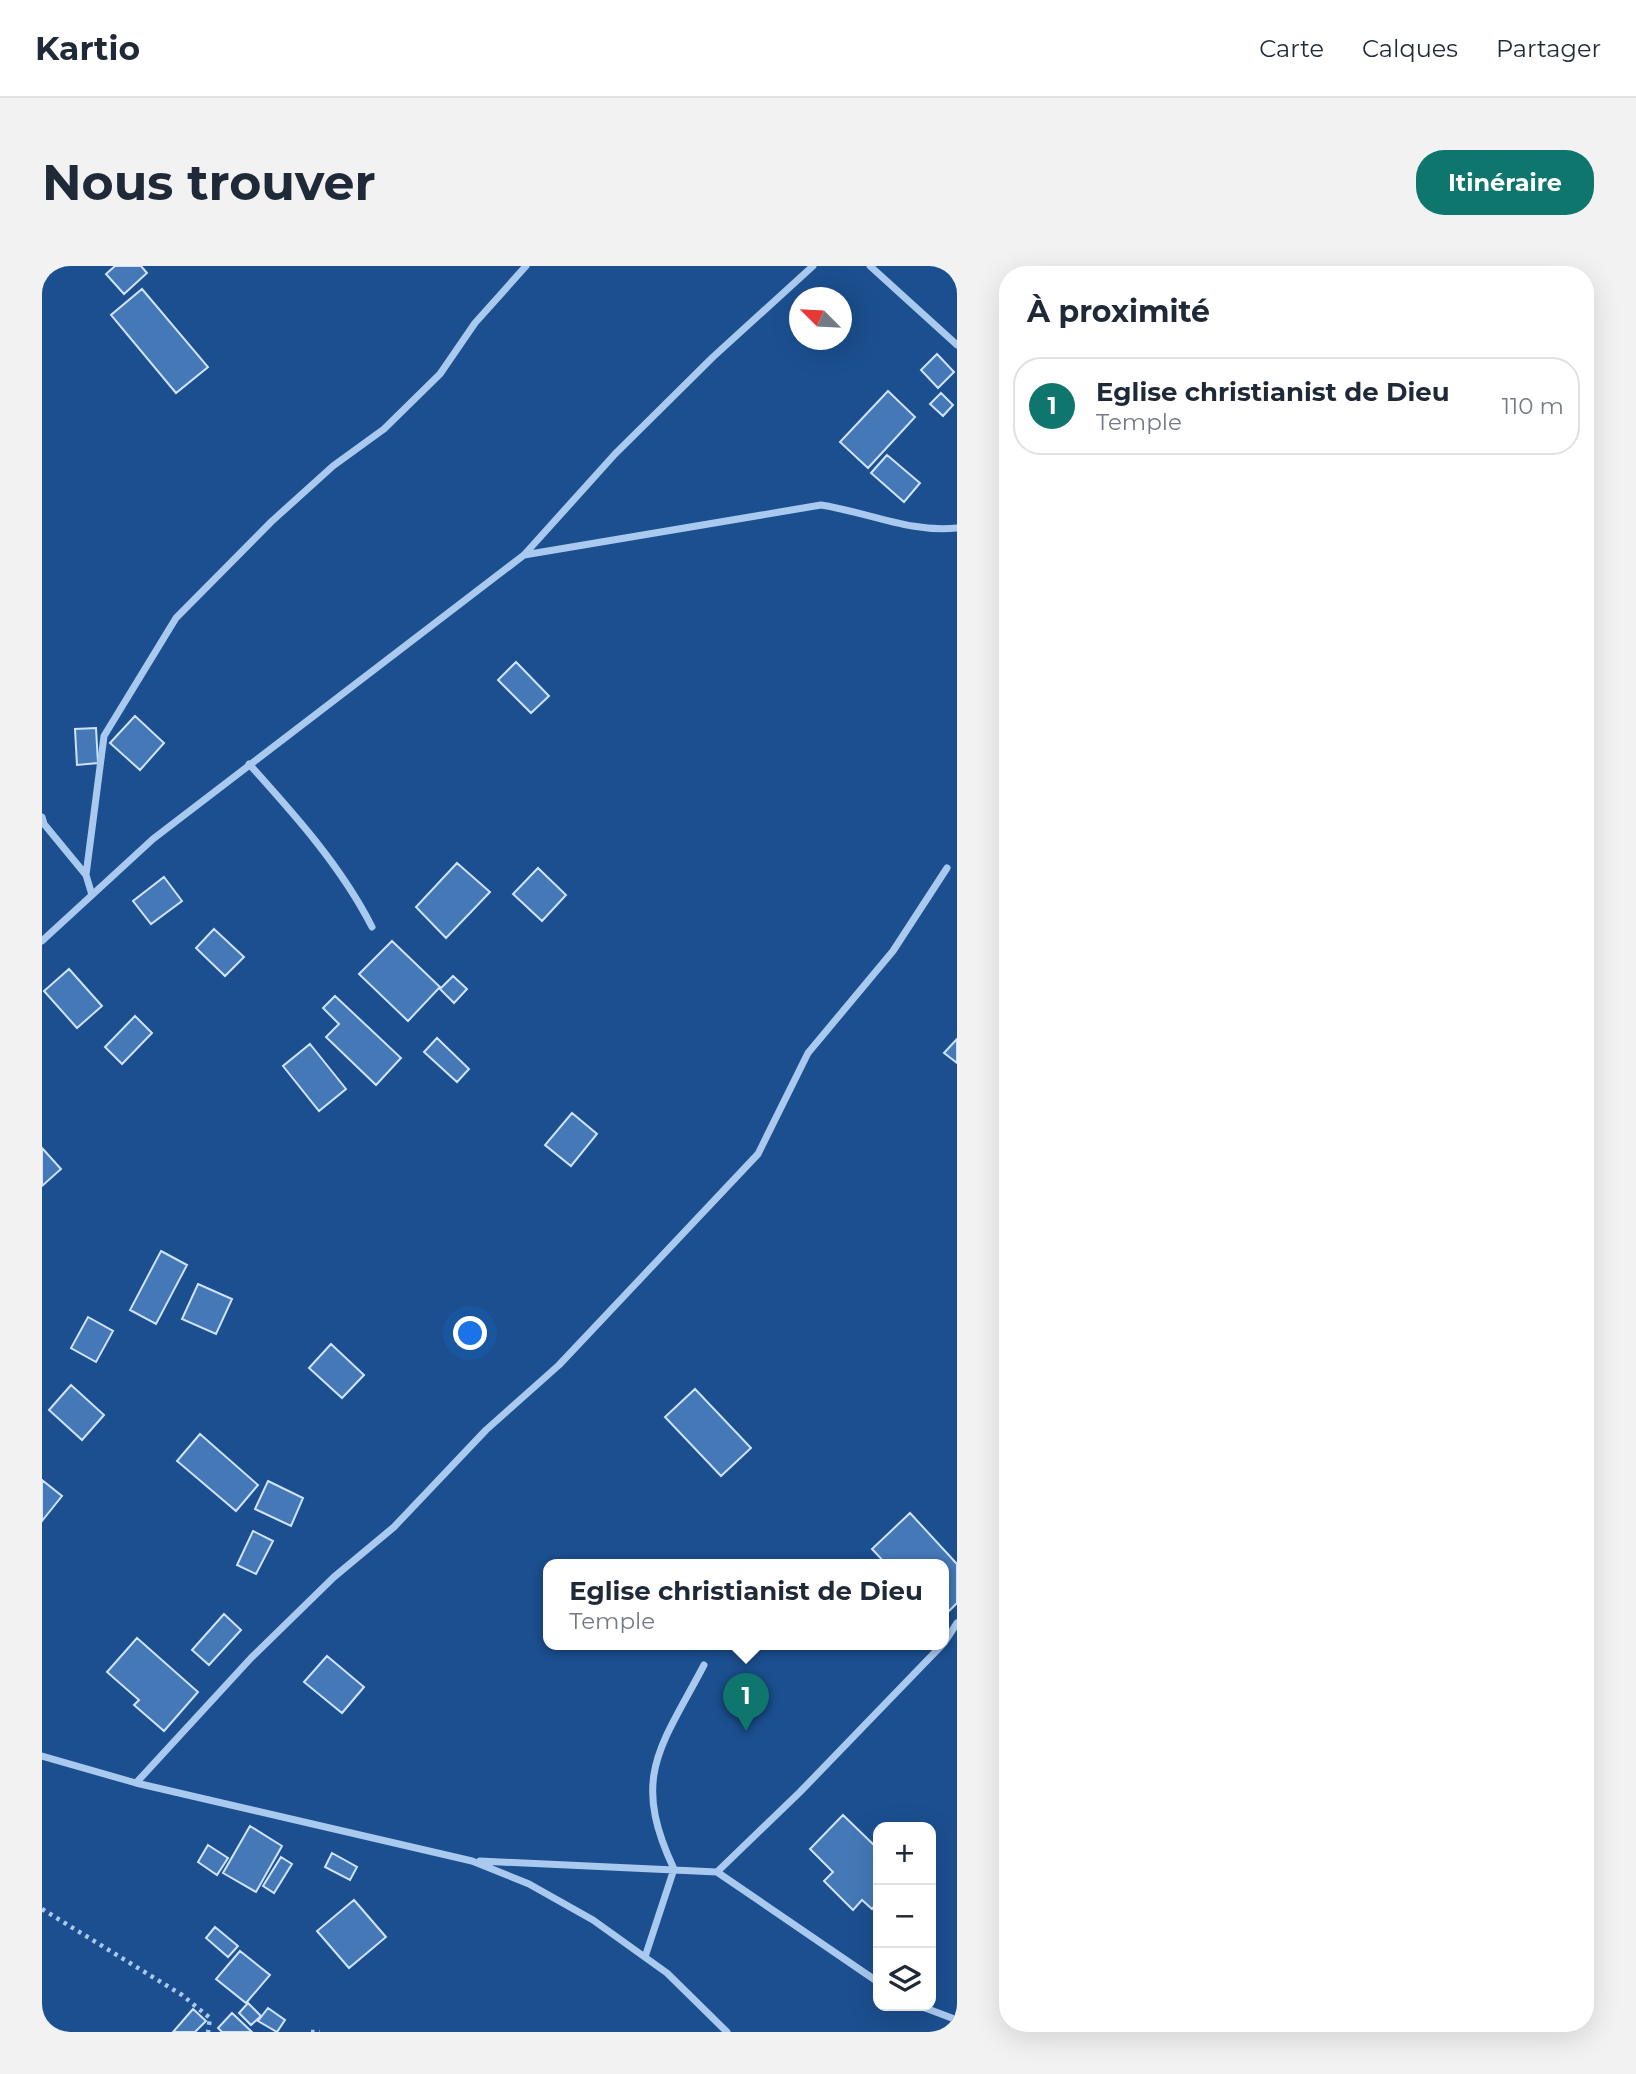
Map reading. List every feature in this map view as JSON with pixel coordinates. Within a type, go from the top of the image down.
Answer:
[{"type":"street","points":[[86,875],[104,736],[176,618],[281,513],[333,466],[384,429],[440,374],[475,323],[526,266]]},
{"type":"street","points":[[42,941],[153,839],[524,555],[615,454],[713,357],[813,266]]},
{"type":"street","points":[[870,266],[957,345]]},
{"type":"street","points":[[524,555],[821,505],[856,510],[900,524],[938,530],[957,528]]},
{"type":"street","points":[[249,764],[300,820],[356,896],[372,926]]},
{"type":"street","points":[[42,817],[44,824],[86,875],[92,894]]},
{"type":"street","points":[[135,1783],[251,1658],[334,1577],[394,1527],[486,1430],[559,1365],[758,1154],[808,1053],[893,951],[947,868]]},
{"type":"street","points":[[717,1872],[809,1783],[937,1650]]},
{"type":"street","points":[[645,1957],[674,1869],[658,1837],[651,1798],[657,1755],[704,1665]]},
{"type":"street","points":[[42,1756],[135,1783],[472,1861],[529,1884],[593,1920],[667,1973],[727,2032]]},
{"type":"street","points":[[472,1861],[717,1872],[873,1979]]},
{"type":"street","points":[[933,2011],[957,2020]]},
{"type":"path","points":[[42,1909],[182,1994],[210,2018],[208,2032]]},
{"type":"path","points":[[312,2032],[320,2032]]},
{"type":"building","points":[[115,266],[141,266],[147,273],[124,294],[106,274]]},
{"type":"building","points":[[142,289],[208,367],[176,393],[111,315]]},
{"type":"building","points":[[937,354],[954,372],[938,388],[921,370]]},
{"type":"building","points":[[888,391],[915,417],[868,468],[840,442]]},
{"type":"building","points":[[941,393],[953,405],[943,416],[930,404]]},
{"type":"building","points":[[887,455],[920,483],[904,502],[871,473]]},
{"type":"building","points":[[516,662],[549,696],[531,713],[498,680]]},
{"type":"building","points":[[135,716],[164,743],[140,770],[110,743]]},
{"type":"building","points":[[96,728],[98,763],[77,765],[75,729]]},
{"type":"building","points":[[457,863],[490,892],[446,938],[416,907]]},
{"type":"building","points":[[538,868],[566,895],[542,921],[513,894]]},
{"type":"building","points":[[164,877],[182,901],[151,924],[133,901]]},
{"type":"building","points":[[214,929],[244,957],[225,976],[196,948]]},
{"type":"building","points":[[392,941],[440,987],[408,1021],[359,974]]},
{"type":"building","points":[[69,969],[102,1006],[77,1028],[44,991]]},
{"type":"building","points":[[453,976],[467,989],[454,1003],[440,989]]},
{"type":"building","points":[[335,996],[401,1058],[376,1085],[326,1037],[339,1024],[323,1008]]},
{"type":"building","points":[[135,1016],[152,1033],[122,1064],[105,1047]]},
{"type":"building","points":[[437,1038],[469,1069],[457,1082],[424,1052]]},
{"type":"building","points":[[957,1039],[957,1063],[944,1053]]},
{"type":"building","points":[[310,1044],[346,1089],[319,1111],[283,1066]]},
{"type":"building","points":[[572,1113],[597,1134],[571,1166],[545,1145]]},
{"type":"building","points":[[42,1148],[61,1169],[42,1186]]},
{"type":"building","points":[[161,1251],[187,1265],[156,1324],[130,1310]]},
{"type":"building","points":[[198,1284],[232,1299],[216,1334],[182,1319]]},
{"type":"building","points":[[88,1317],[113,1331],[96,1362],[71,1348]]},
{"type":"building","points":[[331,1344],[364,1375],[342,1398],[309,1368]]},
{"type":"building","points":[[71,1385],[104,1415],[82,1440],[49,1410]]},
{"type":"building","points":[[695,1389],[751,1448],[721,1476],[665,1417]]},
{"type":"building","points":[[200,1434],[258,1485],[236,1511],[177,1461]]},
{"type":"building","points":[[42,1480],[62,1496],[42,1521]]},
{"type":"building","points":[[268,1481],[303,1498],[291,1526],[255,1509]]},
{"type":"building","points":[[910,1513],[957,1564],[957,1603],[949,1611],[949,1559],[881,1559],[872,1549]]},
{"type":"building","points":[[253,1531],[273,1541],[256,1574],[237,1565]]},
{"type":"building","points":[[224,1614],[241,1630],[209,1665],[192,1650]]},
{"type":"building","points":[[137,1638],[198,1692],[164,1731],[134,1705],[139,1700],[107,1672]]},
{"type":"building","points":[[327,1656],[364,1687],[342,1713],[304,1682]]},
{"type":"building","points":[[843,1815],[873,1844],[872,1909],[862,1900],[853,1910],[824,1881],[833,1872],[810,1849]]},
{"type":"building","points":[[250,1826],[282,1846],[256,1892],[223,1873]]},
{"type":"building","points":[[208,1845],[228,1858],[217,1875],[198,1862]]},
{"type":"building","points":[[332,1853],[357,1867],[350,1880],[325,1867]]},
{"type":"building","points":[[281,1857],[292,1864],[274,1893],[263,1886]]},
{"type":"building","points":[[354,1900],[386,1937],[349,1968],[317,1931]]},
{"type":"building","points":[[215,1927],[238,1946],[228,1957],[206,1938]]},
{"type":"building","points":[[240,1951],[270,1975],[246,2003],[216,1979]]},
{"type":"building","points":[[248,2003],[261,2016],[251,2025],[239,2013]]},
{"type":"building","points":[[268,2008],[285,2020],[277,2032],[258,2021]]},
{"type":"building","points":[[193,2009],[206,2021],[195,2032],[173,2032]]},
{"type":"building","points":[[232,2013],[252,2032],[222,2032],[218,2028]]},
{"type":"place","name":"Eglise christianist de Dieu","points":[[746,1731]]}]
